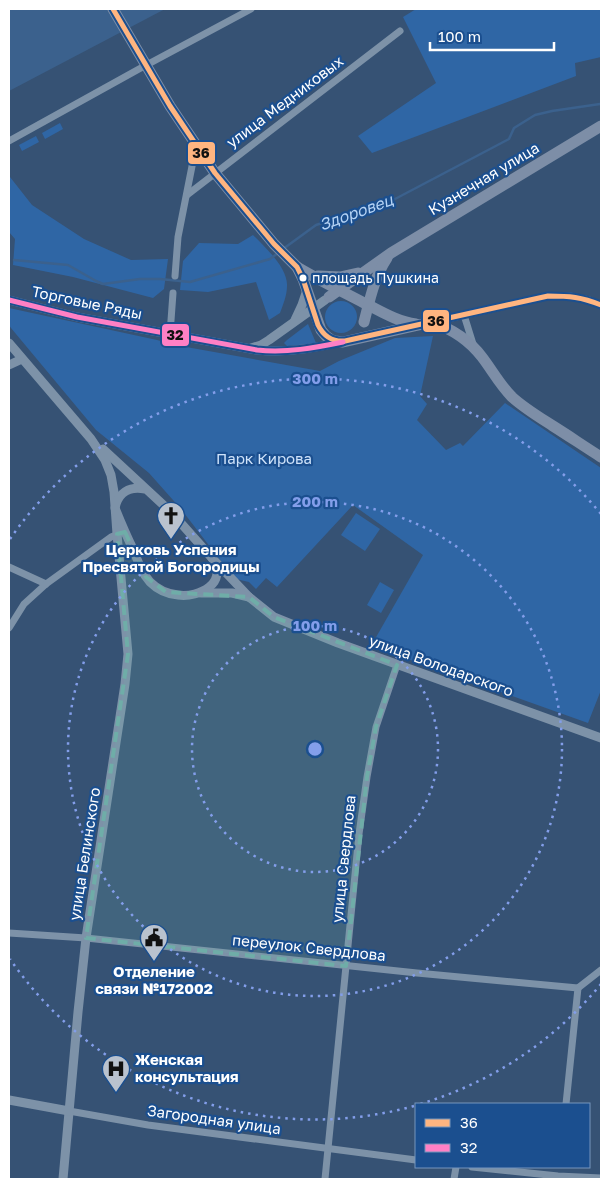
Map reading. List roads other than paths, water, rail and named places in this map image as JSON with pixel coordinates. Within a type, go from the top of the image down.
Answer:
[{"type":"main road","points":[[113,9],[170,106],[215,173],[274,244],[294,264],[339,296],[362,306],[364,322]]},
{"type":"main road","name":"Кузнечная улица","points":[[391,252],[598,128]]},
{"type":"main road","points":[[318,323],[318,310],[339,296],[369,268],[391,252]]},
{"type":"main road","points":[[346,341],[359,333],[364,322],[377,274],[391,252]]},
{"type":"main road","points":[[294,264],[303,279],[322,332],[328,338],[335,341],[346,341],[427,323]]},
{"type":"main road","points":[[310,274],[322,277],[340,277],[352,275],[369,268]]},
{"type":"main road","points":[[339,296],[368,305],[402,321],[427,323],[454,332],[473,347],[512,396],[544,420],[601,457]]},
{"type":"street","points":[[9,141],[144,62],[252,9]]},
{"type":"street","name":"улица Медниковых","points":[[187,195],[400,31]]},
{"type":"street","points":[[175,276],[178,237],[196,145]]},
{"type":"street","points":[[293,322],[307,290]]},
{"type":"street","points":[[170,334],[174,293]]},
{"type":"street","points":[[249,348],[266,342],[313,308],[339,296]]},
{"type":"street","points":[[427,323],[548,296],[570,296],[601,305]]},
{"type":"street","name":"Торговые Ряды","points":[[9,300],[77,317],[265,350],[289,351],[346,341]]},
{"type":"street","points":[[464,315],[473,347]]},
{"type":"street","points":[[9,343],[92,439]]},
{"type":"street","points":[[9,365],[22,359]]},
{"type":"street","name":"улица Володарского","points":[[92,439],[170,512],[249,597],[274,617],[397,665],[601,738]]},
{"type":"street","name":"улица Белинского","points":[[63,1179],[86,938],[128,654],[121,533],[115,508],[111,475],[105,460],[92,439]]},
{"type":"street","points":[[115,508],[117,500],[124,492],[132,488],[145,489]]},
{"type":"street","points":[[9,628],[24,604],[46,584],[121,533]]},
{"type":"street","name":"улица Володарского","points":[[121,533],[146,577],[155,586],[166,592],[179,595],[232,593],[249,597]]},
{"type":"street","points":[[198,593],[211,587],[216,578],[216,568],[212,558]]},
{"type":"street","points":[[9,567],[46,584]]},
{"type":"street","name":"улица Свердлова","points":[[325,1179],[358,834],[376,727],[397,665]]},
{"type":"street","name":"переулок Свердлова","points":[[9,933],[86,938],[346,966],[578,988]]},
{"type":"street","points":[[566,1103],[578,988],[601,970]]},
{"type":"street","name":"Загородная улица","points":[[9,1100],[148,1125],[415,1160]]},
{"type":"street","points":[[480,1168],[557,1178],[601,1178]]},
{"type":"waterway","name":"Здоровец","points":[[283,249],[316,225],[395,199],[509,139],[514,128],[535,115],[600,104]]},
{"type":"waterway","name":"Здоровец","points":[[14,260],[68,265],[103,284],[140,279],[190,282],[270,259],[278,253]]},
{"type":"place","name":"площадь Пушкина","points":[[303,278]]},
{"type":"place","name":"Церковь Успения Пресвятой Богородицы","points":[[171,540]]},
{"type":"place","name":"Отделение связи №172002","points":[[154,962]]},
{"type":"place","name":"Женская консультация","points":[[116,1093]]},
{"type":"park label","name":"Парк Кирова","points":[[264,459]]}]
